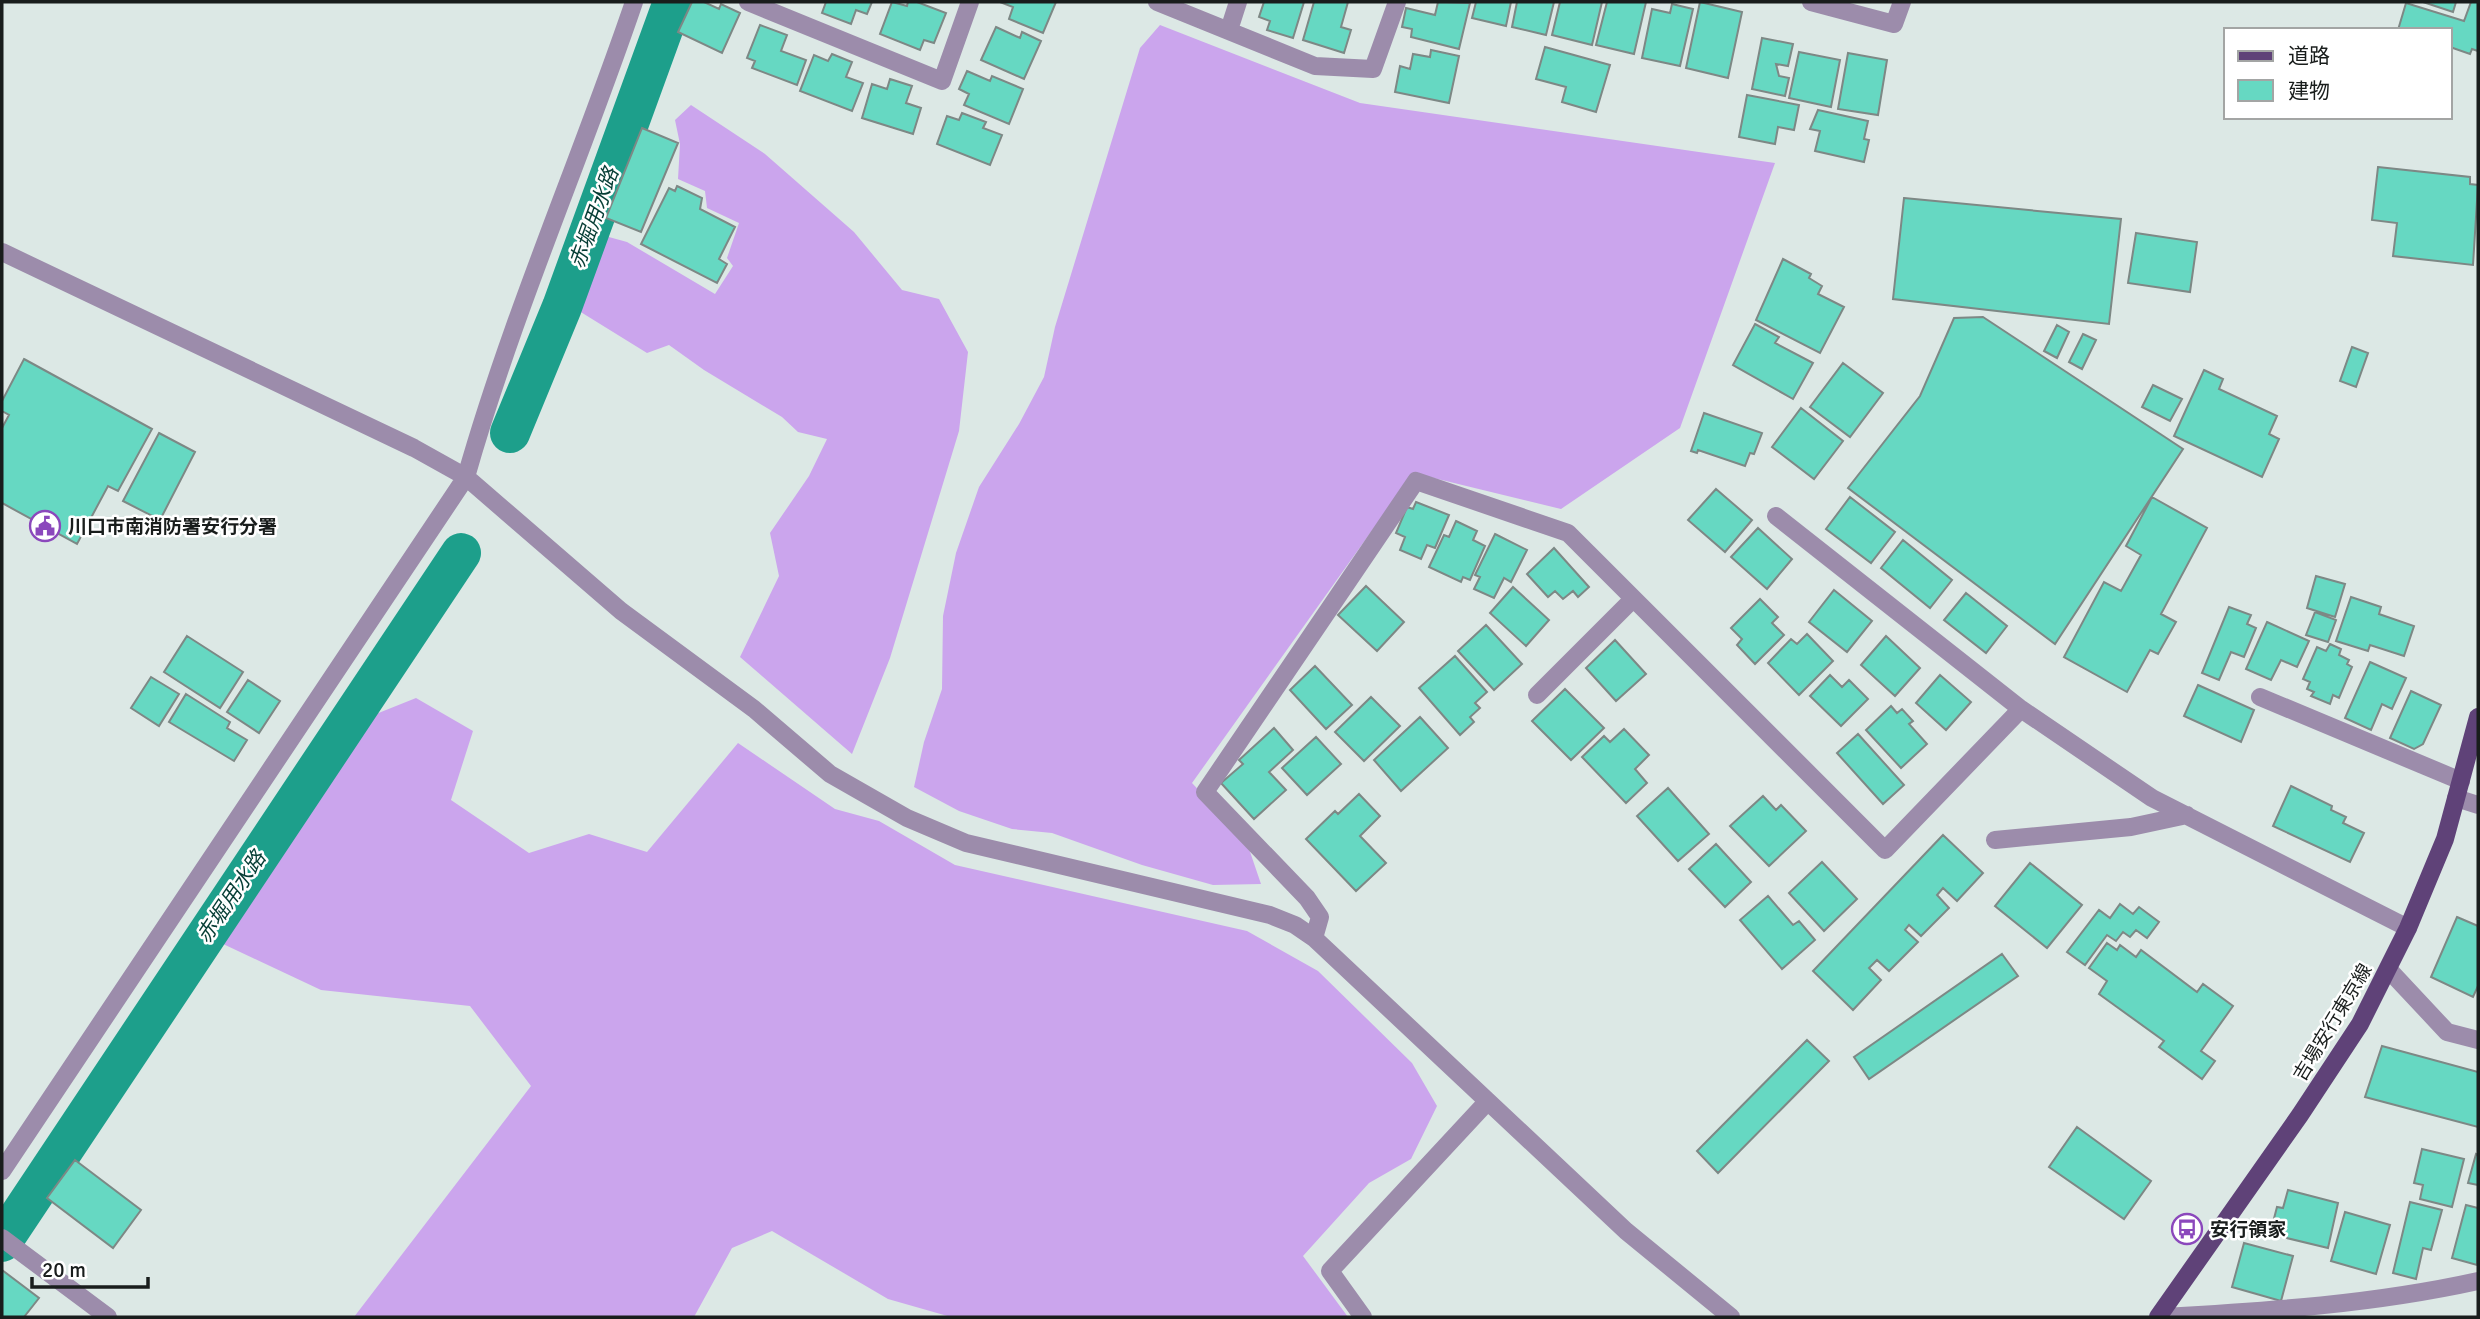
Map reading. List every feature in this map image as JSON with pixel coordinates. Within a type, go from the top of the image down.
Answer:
[{"type":"main road","name":"吉場安行東京線","points":[[2160,1317],[2360,1024],[2408,928],[2445,839],[2478,716]]},
{"type":"street","points":[[2,1171],[467,477],[492,386],[596,112],[634,2]]},
{"type":"street","points":[[748,2],[943,81],[970,2]]},
{"type":"street","points":[[1157,2],[1315,66],[1373,69],[1397,2]]},
{"type":"street","points":[[1229,30],[1238,2]]},
{"type":"street","points":[[1811,2],[1894,24],[1902,2]]},
{"type":"street","points":[[2,252],[414,448],[467,477],[621,611],[754,709],[830,774],[906,818],[966,843],[1270,915],[1295,925],[1314,938],[1626,1231],[1731,1317]]},
{"type":"street","points":[[1314,938],[1320,917],[1307,898],[1206,792],[1416,481],[1569,533],[1885,850],[2021,709]]},
{"type":"street","points":[[1776,516],[2021,709],[2152,797],[2408,928]]},
{"type":"street","points":[[1537,695],[1633,599]]},
{"type":"street","points":[[2260,697],[2458,789],[2478,805]]},
{"type":"street","points":[[1995,840],[2131,827],[2187,815]]},
{"type":"street","points":[[2388,969],[2447,1032],[2478,1040]]},
{"type":"street","points":[[1363,1317],[1330,1271],[1487,1102]]},
{"type":"street","points":[[2,1238],[107,1317]]},
{"type":"street","points":[[2160,1317],[2326,1307],[2413,1296],[2478,1281]]},
{"type":"shaded area","points":[[1160,25],[1360,103],[1775,163],[1680,428],[1561,509],[1413,473],[1192,783],[1246,840],[1261,884],[1213,885],[1142,865],[1052,833],[1012,829],[959,811],[914,787],[924,742],[942,689],[943,616],[956,553],[979,487],[1019,424],[1044,377],[1055,327],[1140,48]]},
{"type":"shaded area","points":[[691,105],[765,154],[854,232],[902,290],[939,299],[968,352],[959,431],[890,658],[852,754],[740,657],[779,576],[770,533],[809,476],[827,439],[798,432],[782,417],[704,370],[669,345],[647,353],[571,306],[598,234],[627,242],[715,294],[733,266],[727,258],[739,223],[707,208],[705,191],[678,179],[680,144],[675,120]]},
{"type":"shaded area","points":[[416,698],[473,731],[451,800],[529,853],[589,834],[647,852],[738,743],[835,809],[879,821],[955,865],[1247,931],[1318,971],[1412,1063],[1437,1106],[1411,1159],[1369,1183],[1303,1256],[1348,1317],[951,1317],[888,1299],[772,1231],[732,1248],[694,1317],[354,1317],[531,1086],[470,1006],[321,990],[221,943],[376,714]]},
{"type":"building","points":[[692,2],[704,2],[719,9],[721,4],[740,13],[722,53],[678,32]]},
{"type":"building","points":[[826,2],[872,2],[867,14],[856,10],[851,24],[822,13]]},
{"type":"building","points":[[892,2],[907,6],[908,2],[917,2],[946,13],[934,43],[924,40],[920,50],[880,34]]},
{"type":"building","points":[[1000,2],[1056,2],[1043,33],[1009,19],[1013,7]]},
{"type":"building","points":[[1264,2],[1304,2],[1293,38],[1267,30],[1270,21],[1259,17]]},
{"type":"building","points":[[1314,2],[1348,2],[1341,27],[1351,30],[1344,53],[1303,40]]},
{"type":"building","points":[[1438,2],[1470,3],[1459,49],[1411,37],[1412,29],[1402,27],[1406,8],[1435,15]]},
{"type":"building","points":[[1476,2],[1511,2],[1506,26],[1472,18]]},
{"type":"building","points":[[1517,2],[1554,2],[1546,35],[1512,27]]},
{"type":"building","points":[[1560,2],[1602,2],[1592,45],[1552,35]]},
{"type":"building","points":[[1607,2],[1646,2],[1634,54],[1596,45]]},
{"type":"building","points":[[1700,2],[1742,12],[1728,78],[1686,68]]},
{"type":"building","points":[[2423,2],[2456,2],[2453,12]]},
{"type":"building","points":[[2471,2],[2478,2],[2478,51],[2472,49],[2470,54],[2452,48],[2452,28],[2399,28],[2406,3],[2464,21]]},
{"type":"building","points":[[1672,4],[1693,9],[1680,66],[1642,58],[1652,9],[1670,13]]},
{"type":"building","points":[[760,25],[787,35],[781,51],[806,60],[797,85],[752,68],[755,61],[747,58]]},
{"type":"building","points":[[996,27],[1020,38],[1022,32],[1041,41],[1024,79],[981,60]]},
{"type":"building","points":[[1762,38],[1793,44],[1788,66],[1776,64],[1779,76],[1789,78],[1785,96],[1752,89]]},
{"type":"building","points":[[1545,47],[1610,65],[1596,112],[1562,102],[1566,87],[1536,79]]},
{"type":"building","points":[[1431,50],[1459,56],[1449,103],[1395,92],[1400,66],[1410,69],[1413,54],[1430,57]]},
{"type":"building","points":[[1799,52],[1840,60],[1831,107],[1789,98]]},
{"type":"building","points":[[1848,53],[1887,60],[1878,115],[1838,109]]},
{"type":"building","points":[[832,54],[852,62],[846,77],[863,83],[852,111],[800,91],[814,55],[828,61]]},
{"type":"building","points":[[967,71],[990,81],[992,76],[1023,89],[1009,124],[964,105],[969,94],[959,89]]},
{"type":"building","points":[[890,79],[912,86],[906,103],[921,108],[913,134],[862,118],[872,84],[887,89]]},
{"type":"building","points":[[1747,95],[1799,105],[1794,130],[1778,127],[1775,144],[1739,137]]},
{"type":"building","points":[[1818,110],[1868,121],[1864,139],[1869,140],[1864,162],[1815,151],[1820,131],[1810,129]]},
{"type":"building","points":[[962,113],[986,122],[983,128],[1002,135],[990,165],[937,144],[947,116],[959,120]]},
{"type":"building","points":[[642,128],[678,143],[641,232],[606,218]]},
{"type":"building","points":[[2378,167],[2470,177],[2470,184],[2478,185],[2473,265],[2393,256],[2397,223],[2372,220]]},
{"type":"building","points":[[677,186],[702,198],[700,209],[735,227],[719,259],[727,264],[717,283],[641,244],[669,188],[675,191]]},
{"type":"building","points":[[1904,198],[2121,219],[2109,324],[1893,299]]},
{"type":"building","points":[[2136,233],[2197,242],[2190,292],[2128,283]]},
{"type":"building","points":[[1783,259],[1811,274],[1809,278],[1822,286],[1818,294],[1844,307],[1820,353],[1756,320]]},
{"type":"building","points":[[1983,317],[2183,449],[2055,644],[1848,488],[1920,396],[1954,318]]},
{"type":"building","points":[[1755,324],[1779,337],[1775,343],[1813,363],[1793,399],[1733,365]]},
{"type":"building","points":[[2057,325],[2069,332],[2057,358],[2044,351]]},
{"type":"building","points":[[2083,334],[2096,340],[2082,369],[2069,362]]},
{"type":"building","points":[[2352,347],[2368,353],[2356,387],[2340,381]]},
{"type":"building","points":[[24,359],[152,429],[118,491],[108,486],[77,544],[2,503],[2,428],[9,415],[2,411],[2,401]]},
{"type":"building","points":[[1843,363],[1883,393],[1850,437],[1810,407]]},
{"type":"building","points":[[2204,370],[2223,379],[2219,389],[2277,416],[2269,434],[2279,439],[2262,477],[2174,436]]},
{"type":"building","points":[[2153,385],[2182,399],[2170,421],[2142,407]]},
{"type":"building","points":[[1801,408],[1843,441],[1814,479],[1772,447]]},
{"type":"building","points":[[1704,413],[1762,433],[1754,454],[1750,453],[1745,466],[1698,450],[1697,453],[1691,451]]},
{"type":"building","points":[[159,433],[195,452],[160,520],[123,501]]},
{"type":"building","points":[[1716,489],[1752,520],[1725,552],[1688,520]]},
{"type":"building","points":[[1850,497],[1895,532],[1871,563],[1826,529]]},
{"type":"building","points":[[2152,497],[2207,528],[2161,614],[2176,622],[2158,654],[2150,650],[2127,692],[2064,657],[2104,582],[2121,591],[2141,555],[2126,546]]},
{"type":"building","points":[[1416,502],[1449,515],[1435,548],[1427,545],[1421,559],[1400,550],[1405,537],[1396,533],[1407,507],[1413,509]]},
{"type":"building","points":[[1456,521],[1477,531],[1473,540],[1485,546],[1470,580],[1463,577],[1461,582],[1429,567],[1444,535],[1449,537]]},
{"type":"building","points":[[1758,528],[1792,559],[1767,589],[1731,557]]},
{"type":"building","points":[[1495,534],[1527,550],[1511,582],[1504,578],[1494,598],[1474,589],[1480,577],[1475,575]]},
{"type":"building","points":[[1903,540],[1952,580],[1930,608],[1881,568]]},
{"type":"building","points":[[1554,548],[1589,587],[1578,597],[1573,591],[1563,599],[1555,591],[1548,597],[1527,574]]},
{"type":"building","points":[[2316,576],[2345,584],[2335,617],[2307,608]]},
{"type":"building","points":[[1366,586],[1404,622],[1377,651],[1338,615]]},
{"type":"building","points":[[1513,587],[1549,620],[1526,646],[1490,613]]},
{"type":"building","points":[[1834,590],[1872,621],[1847,652],[1809,622]]},
{"type":"building","points":[[1966,593],[2007,626],[1986,653],[1944,620]]},
{"type":"building","points":[[2351,597],[2381,607],[2379,614],[2414,626],[2404,656],[2370,645],[2368,651],[2336,641]]},
{"type":"building","points":[[1760,599],[1778,617],[1772,623],[1784,635],[1755,664],[1737,645],[1742,639],[1731,628]]},
{"type":"building","points":[[2229,607],[2251,615],[2247,624],[2256,628],[2244,657],[2231,652],[2219,680],[2202,673]]},
{"type":"building","points":[[2315,612],[2336,620],[2328,642],[2306,635]]},
{"type":"building","points":[[2267,622],[2309,641],[2297,667],[2281,660],[2271,680],[2246,669]]},
{"type":"building","points":[[1486,625],[1522,664],[1494,690],[1458,651]]},
{"type":"building","points":[[1807,634],[1833,661],[1799,695],[1768,663],[1791,639],[1797,644]]},
{"type":"building","points":[[187,636],[243,672],[220,708],[164,672]]},
{"type":"building","points":[[1886,636],[1920,668],[1895,696],[1861,665]]},
{"type":"building","points":[[1615,640],[1646,674],[1616,701],[1586,668]]},
{"type":"building","points":[[2330,644],[2341,649],[2339,655],[2349,660],[2347,664],[2352,667],[2339,698],[2333,695],[2330,704],[2311,696],[2314,692],[2307,689],[2310,682],[2303,679],[2317,647],[2326,651]]},
{"type":"building","points":[[1455,656],[1487,692],[1475,703],[1480,708],[1470,717],[1474,722],[1460,735],[1419,688]]},
{"type":"building","points":[[2370,662],[2406,678],[2392,709],[2382,704],[2371,730],[2345,718]]},
{"type":"building","points":[[1315,666],[1352,705],[1326,729],[1290,690]]},
{"type":"building","points":[[1830,675],[1842,687],[1849,680],[1868,699],[1841,726],[1810,696]]},
{"type":"building","points":[[1940,675],[1971,702],[1946,730],[1916,703]]},
{"type":"building","points":[[151,677],[179,694],[159,726],[131,708]]},
{"type":"building","points":[[248,680],[280,701],[259,733],[227,712]]},
{"type":"building","points":[[2198,685],[2254,710],[2241,742],[2184,716]]},
{"type":"building","points":[[1565,689],[1604,728],[1571,760],[1532,721]]},
{"type":"building","points":[[2411,691],[2441,705],[2423,744],[2414,749],[2390,738]]},
{"type":"building","points":[[186,694],[230,722],[227,728],[247,740],[234,761],[169,722]]},
{"type":"building","points":[[1371,697],[1400,726],[1364,761],[1335,732]]},
{"type":"building","points":[[1891,706],[1897,713],[1902,709],[1913,721],[1909,724],[1927,744],[1901,768],[1866,730]]},
{"type":"building","points":[[1420,717],[1448,748],[1401,791],[1374,760]]},
{"type":"building","points":[[1274,728],[1293,750],[1269,772],[1286,790],[1254,819],[1221,783],[1243,764],[1239,760]]},
{"type":"building","points":[[1624,729],[1649,755],[1635,769],[1647,783],[1626,803],[1582,757],[1604,736],[1610,742]]},
{"type":"building","points":[[1858,734],[1904,785],[1883,804],[1837,753]]},
{"type":"building","points":[[1316,737],[1341,764],[1307,795],[1282,768]]},
{"type":"building","points":[[2291,786],[2332,806],[2331,810],[2346,817],[2343,823],[2364,833],[2350,862],[2273,826]]},
{"type":"building","points":[[1668,788],[1709,834],[1678,861],[1637,816]]},
{"type":"building","points":[[1359,794],[1380,816],[1360,836],[1386,863],[1356,891],[1306,839],[1335,811],[1338,814]]},
{"type":"building","points":[[1763,796],[1776,810],[1781,805],[1806,831],[1769,866],[1730,826]]},
{"type":"building","points":[[1943,835],[1983,873],[1957,901],[1943,888],[1937,895],[1949,908],[1921,936],[1909,925],[1905,930],[1918,942],[1889,971],[1877,960],[1869,968],[1881,980],[1853,1010],[1813,971]]},
{"type":"building","points":[[1716,844],[1751,882],[1725,907],[1689,869]]},
{"type":"building","points":[[1822,862],[1857,899],[1824,931],[1789,893]]},
{"type":"building","points":[[2030,863],[2082,905],[2047,948],[1995,906]]},
{"type":"building","points":[[1768,896],[1793,925],[1799,921],[1815,940],[1782,969],[1740,920]]},
{"type":"building","points":[[2120,904],[2133,914],[2139,907],[2159,922],[2147,938],[2136,930],[2130,937],[2123,932],[2116,941],[2107,935],[2085,965],[2067,952],[2099,910],[2110,918]]},
{"type":"building","points":[[2457,917],[2478,926],[2478,986],[2473,997],[2431,977]]},
{"type":"building","points":[[2107,943],[2117,950],[2120,945],[2136,957],[2141,950],[2197,992],[2203,984],[2233,1006],[2201,1051],[2215,1061],[2202,1079],[2159,1047],[2164,1041],[2099,994],[2107,981],[2089,968]]},
{"type":"building","points":[[2002,954],[2018,976],[1869,1079],[1854,1057]]},
{"type":"building","points":[[1807,1040],[1829,1061],[1718,1173],[1697,1151]]},
{"type":"building","points":[[2382,1046],[2478,1072],[2478,1127],[2365,1097]]},
{"type":"building","points":[[2077,1127],[2151,1181],[2124,1219],[2049,1167]]},
{"type":"building","points":[[2422,1149],[2464,1159],[2452,1207],[2420,1199],[2423,1185],[2414,1183]]},
{"type":"building","points":[[2476,1154],[2478,1155],[2478,1185],[2468,1183]]},
{"type":"building","points":[[75,1160],[141,1210],[113,1248],[47,1198]]},
{"type":"building","points":[[2288,1190],[2338,1203],[2328,1248],[2270,1234],[2277,1207],[2283,1208]]},
{"type":"building","points":[[2410,1202],[2442,1210],[2431,1250],[2423,1248],[2416,1279],[2393,1273]]},
{"type":"building","points":[[2466,1205],[2478,1208],[2477,1265],[2452,1258]]},
{"type":"building","points":[[2345,1212],[2390,1225],[2376,1274],[2331,1261]]},
{"type":"building","points":[[2244,1243],[2293,1256],[2281,1301],[2232,1287]]},
{"type":"building","points":[[2,1270],[39,1298],[24,1317],[2,1317]]},
{"type":"waterway","name":"赤堀用水路","points":[[510,433],[562,307],[673,2]]},
{"type":"waterway","name":"赤堀用水路","points":[[2,1242],[461,553]]},
{"type":"place","name":"川口市南消防署安行分署","points":[[45,526]]},
{"type":"place","name":"安行領家","points":[[2187,1229]]}]
